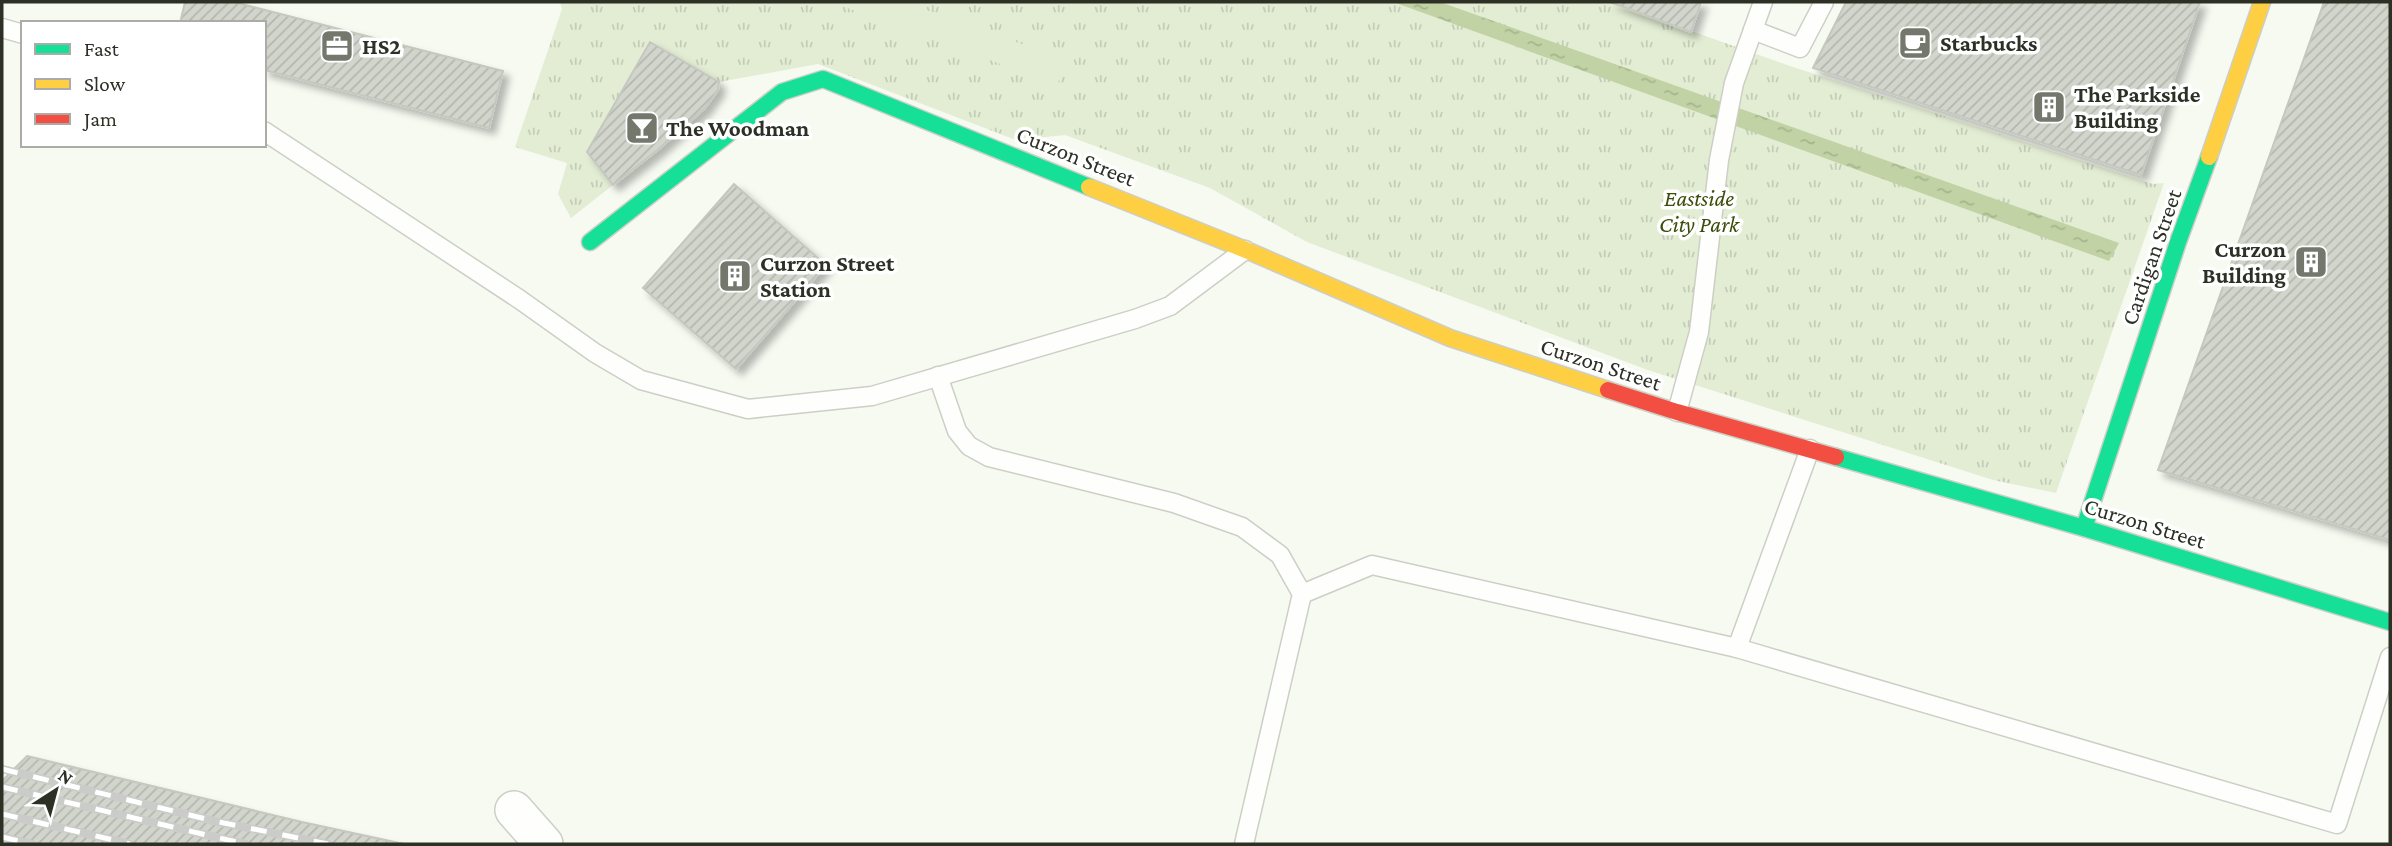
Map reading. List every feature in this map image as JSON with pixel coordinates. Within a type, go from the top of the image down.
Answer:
[{"type":"street","name":"Cardigan Street","points":[[2084,528],[2178,242],[2262,2]]},
{"type":"street","name":"Curzon Street","points":[[590,242],[782,92],[823,79],[1246,250],[1450,338],[1677,412],[2084,528],[2390,622]]},
{"type":"street","points":[[514,810],[545,843]]},
{"type":"lane","points":[[1677,412],[1699,332],[1719,160],[1734,83],[1763,2]]},
{"type":"lane","points":[[1753,30],[1800,48],[1824,2]]},
{"type":"lane","points":[[2,28],[21,33]]},
{"type":"lane","points":[[266,132],[519,299],[595,353],[641,380],[748,409],[872,396],[1047,346],[1170,306],[1246,250]]},
{"type":"lane","points":[[938,376],[957,431],[969,446],[989,457],[1174,503],[1242,527],[1280,555],[1302,594],[1244,844]]},
{"type":"lane","points":[[1737,648],[1810,449]]},
{"type":"lane","points":[[1302,594],[1372,565],[1737,648],[2337,824],[2390,657]]},
{"type":"green space","name":"Eastside City Park","points":[[560,2],[1610,2],[1790,66],[2153,184],[2164,183],[2056,493],[1993,480],[1645,369],[1307,242],[1210,188],[1065,135],[1016,140],[818,64],[719,82],[650,43],[587,152],[613,185],[571,218],[558,194],[567,163],[515,147],[562,9]]},
{"type":"green space","points":[[831,2],[904,2],[1075,63],[1056,84]]},
{"type":"water","points":[[1393,2],[1440,2],[2119,243],[2109,261]]},
{"type":"building","name":"HS2","points":[[185,2],[234,2],[503,71],[489,128],[266,71],[266,21],[180,21]]},
{"type":"building","points":[[1610,2],[1701,2],[1691,32]]},
{"type":"building","name":"The Parkside Building","points":[[1846,2],[2200,2],[2141,175],[1813,68]]},
{"type":"building","name":"Curzon Building","points":[[2324,2],[2390,2],[2390,540],[2158,470]]},
{"type":"building","name":"The Woodman","points":[[650,42],[719,82],[718,90],[705,108],[613,185],[587,152]]},
{"type":"building","name":"Curzon Street Station","points":[[734,184],[826,265],[736,369],[643,288]]},
{"type":"building","points":[[27,756],[404,844],[2,844],[2,781]]},
{"type":"railway","points":[[2,769],[214,821],[328,844]]},
{"type":"railway","points":[[2,787],[245,844]]},
{"type":"railway","points":[[2,814],[130,844]]},
{"type":"railway","points":[[2,837],[32,844]]},
{"type":"traffic: fast","points":[[590,242],[782,92],[823,79],[1089,187]]},
{"type":"traffic: fast","points":[[2084,528],[2178,242],[2209,157]]},
{"type":"traffic: fast","points":[[1836,457],[2084,528],[2390,622]]},
{"type":"traffic: slow","points":[[2209,157],[2262,2]]},
{"type":"traffic: slow","points":[[1089,187],[1246,250],[1450,338],[1608,390]]},
{"type":"traffic: jam","points":[[1608,390],[1836,457]]},
{"type":"place","name":"Starbucks","points":[[1915,43]]},
{"type":"place","name":"HS2","points":[[337,46]]},
{"type":"place","name":"The Parkside Building","points":[[2049,107]]},
{"type":"place","name":"The Woodman","points":[[642,128]]},
{"type":"place","name":"Curzon Building","points":[[2311,262]]},
{"type":"place","name":"Curzon Street Station","points":[[735,276]]}]
